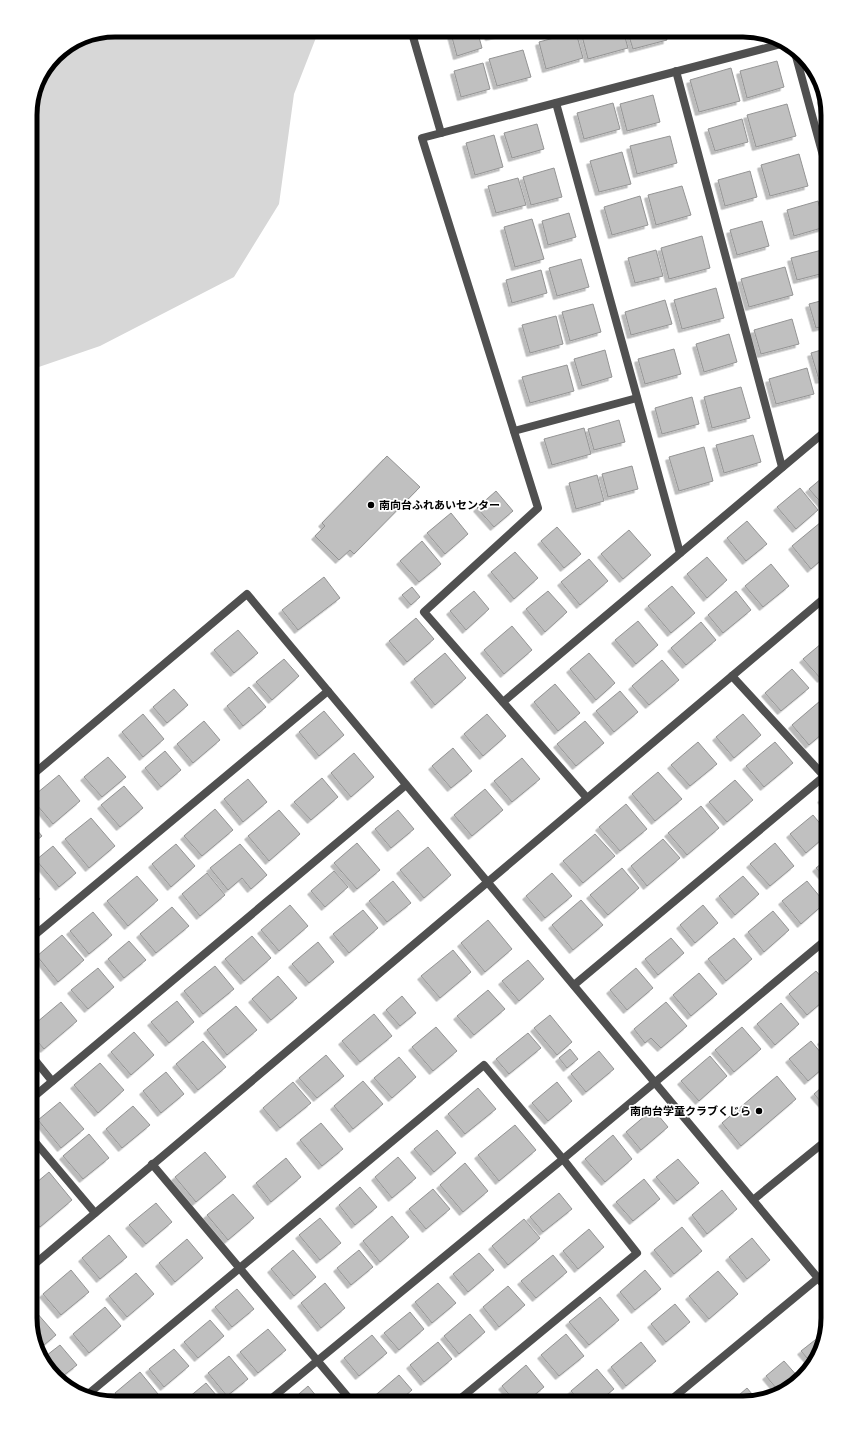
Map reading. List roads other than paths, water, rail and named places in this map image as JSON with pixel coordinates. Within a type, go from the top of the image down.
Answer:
[{"type":"street","points":[[413,37],[441,133]]},
{"type":"street","points":[[587,798],[424,612],[538,508],[422,138],[777,45]]},
{"type":"street","points":[[797,59],[821,148]]},
{"type":"street","points":[[676,71],[782,467]]},
{"type":"street","points":[[556,103],[680,553]]},
{"type":"street","points":[[514,431],[637,398]]},
{"type":"street","points":[[503,702],[821,435]]},
{"type":"street","points":[[37,771],[247,594],[821,1282]]},
{"type":"street","points":[[37,1262],[821,602]]},
{"type":"street","points":[[732,676],[821,770]]},
{"type":"street","points":[[37,933],[328,691]]},
{"type":"street","points":[[574,986],[821,779]]},
{"type":"street","points":[[37,1094],[406,785]]},
{"type":"street","points":[[274,1396],[655,1083],[821,944]]},
{"type":"street","points":[[37,1063],[52,1081]]},
{"type":"street","points":[[90,1392],[484,1065],[563,1159],[637,1253],[463,1396]]},
{"type":"street","points":[[37,1144],[95,1213]]},
{"type":"street","points":[[753,1200],[821,1145]]},
{"type":"street","points":[[152,1164],[318,1359],[347,1396]]},
{"type":"street","points":[[675,1396],[821,1276]]},
{"type":"place","name":"南向台ふれあいセンター","points":[[371,505]]},
{"type":"place","name":"南向台学童クラブくじら","points":[[759,1111]]}]
